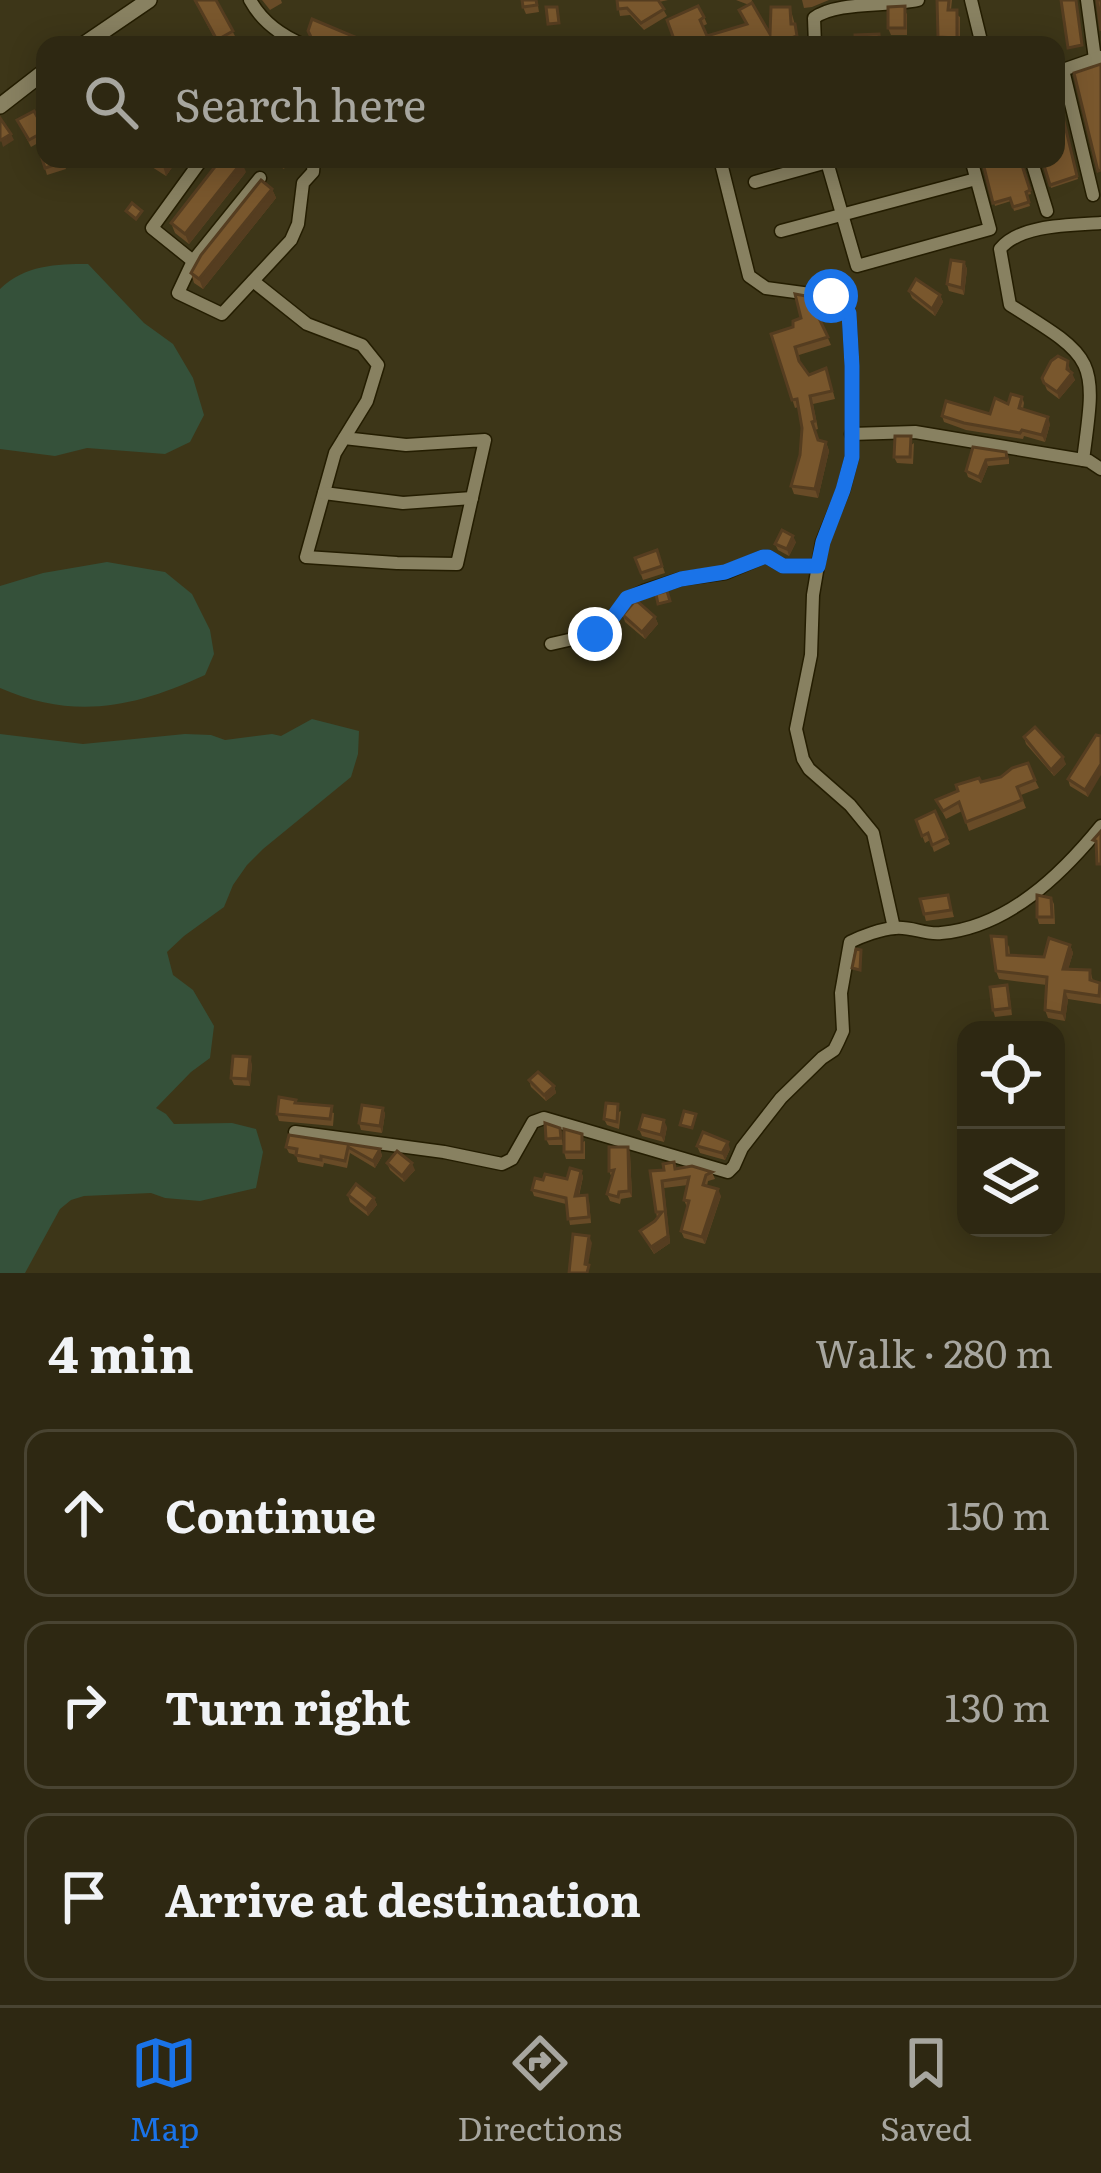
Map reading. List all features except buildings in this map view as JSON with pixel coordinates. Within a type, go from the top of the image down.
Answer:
[{"type":"street","points":[[96,36],[149,0]]},
{"type":"street","points":[[250,0],[284,36]]},
{"type":"street","points":[[815,36],[814,18],[825,10],[918,0]]},
{"type":"street","points":[[971,0],[980,36]]},
{"type":"street","points":[[1065,69],[1098,58],[1087,0]]},
{"type":"street","points":[[0,106],[36,77]]},
{"type":"street","points":[[1065,90],[1093,195]]},
{"type":"street","points":[[194,261],[152,229],[196,168]]},
{"type":"street","points":[[260,178],[194,261],[178,293],[222,314],[291,240],[303,183],[313,168]]},
{"type":"street","points":[[722,168],[749,276],[766,288],[840,298],[849,313],[852,457],[818,566],[811,655],[796,729],[809,769],[873,833],[894,928]]},
{"type":"street","points":[[755,182],[806,168]]},
{"type":"street","points":[[833,168],[857,266],[990,230],[973,168]]},
{"type":"street","points":[[1034,168],[1047,211]]},
{"type":"street","points":[[781,231],[976,179]]},
{"type":"street","points":[[1083,460],[1091,393],[1088,372],[1076,350],[1010,305],[1000,249],[1014,237],[1062,224],[1101,223]]},
{"type":"street","points":[[253,281],[307,324],[362,345],[378,365],[367,401],[335,452],[307,556],[457,564],[485,440],[406,445],[344,438]]},
{"type":"street","points":[[851,434],[915,432],[1083,460],[1101,469]]},
{"type":"street","points":[[324,493],[403,503],[472,498]]},
{"type":"street","points":[[551,644],[595,634],[627,598],[658,586],[725,572],[763,557],[783,566],[818,566]]},
{"type":"street","points":[[295,1132],[502,1164],[512,1159],[532,1122],[544,1118],[728,1172],[781,1098],[834,1050],[843,1031],[841,993],[850,942],[894,928],[936,934],[989,922],[1070,864],[1101,826]]},
{"type":"green space","points":[[88,264],[144,323],[173,344],[193,378],[204,415],[190,442],[165,454],[87,448],[55,456],[0,449],[0,289],[30,271]]},
{"type":"green space","points":[[107,562],[165,572],[192,594],[210,630],[214,654],[205,675],[153,695],[103,706],[53,704],[0,688],[0,586]]},
{"type":"green space","points":[[312,719],[359,731],[351,777],[263,849],[233,885],[224,907],[167,952],[173,975],[193,990],[214,1026],[210,1058],[156,1108],[174,1124],[232,1123],[256,1129],[263,1152],[256,1188],[200,1201],[151,1193],[71,1200],[60,1209],[25,1273],[0,1273],[0,734],[83,744],[185,734],[225,740],[281,736]]},
{"type":"route","points":[[595,634],[627,598],[658,586],[725,572],[763,557],[783,566],[818,566],[852,457],[849,313],[840,298],[831,296]]}]
